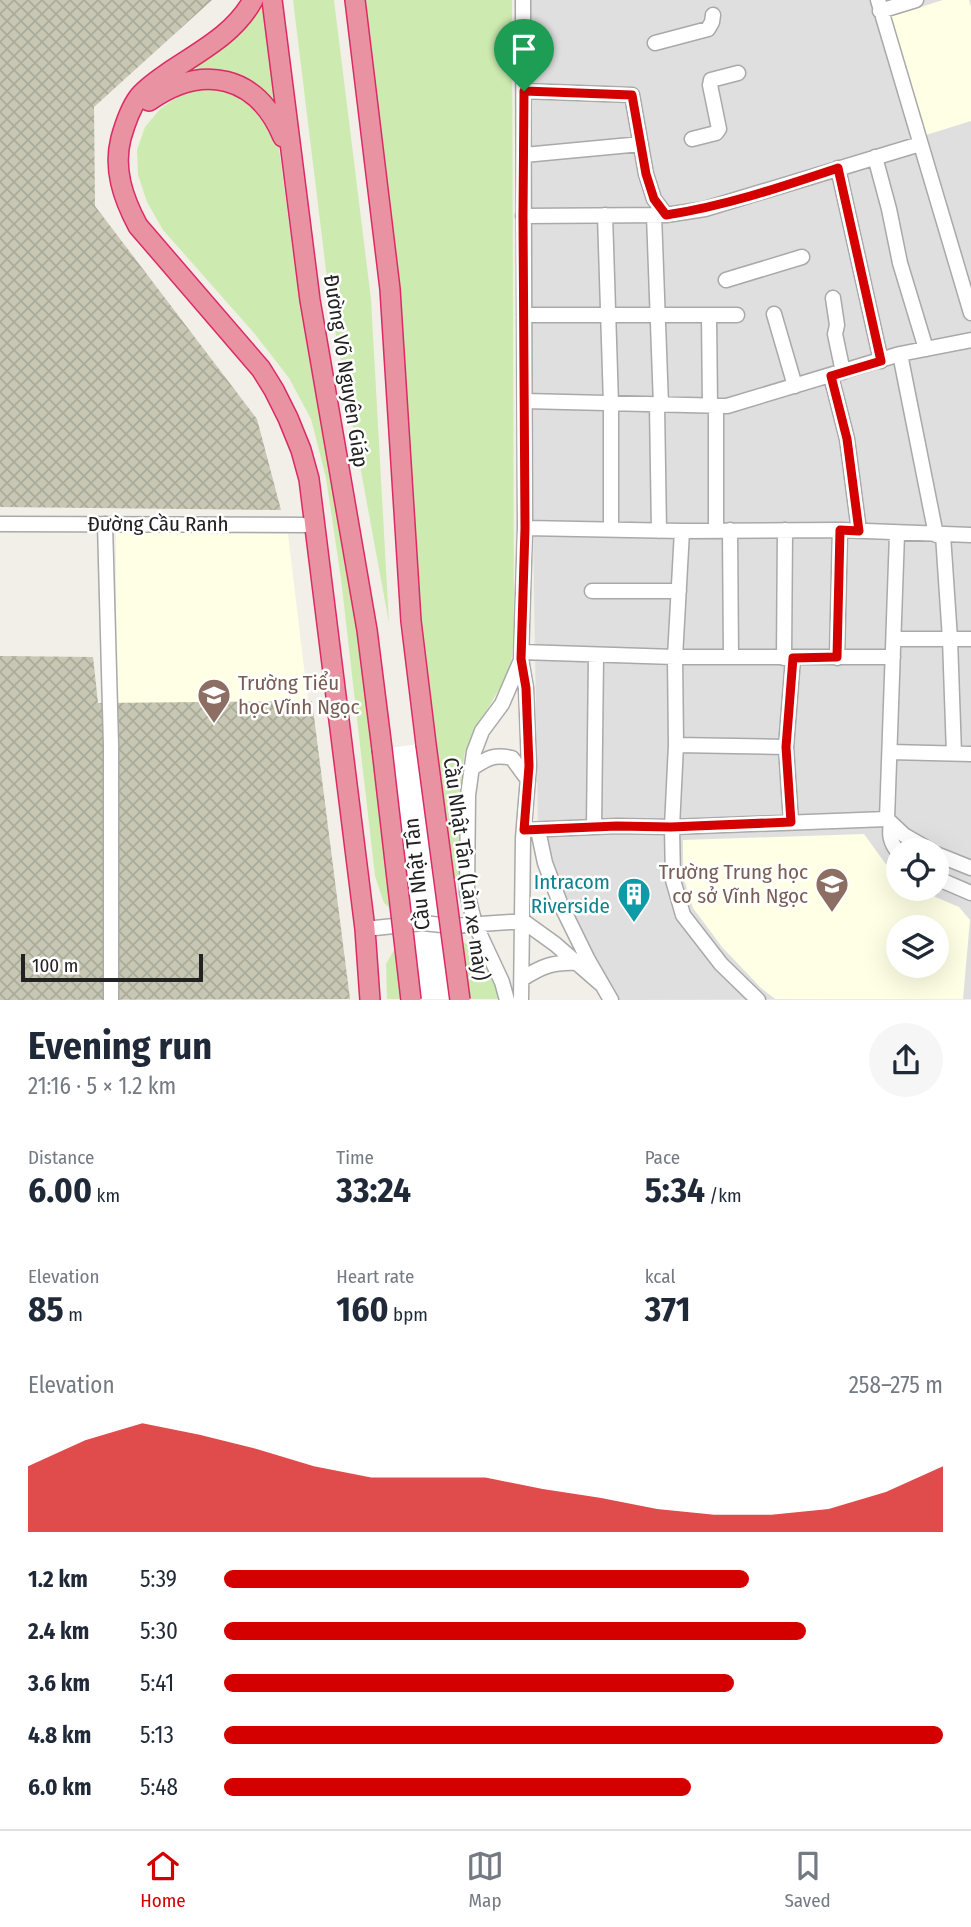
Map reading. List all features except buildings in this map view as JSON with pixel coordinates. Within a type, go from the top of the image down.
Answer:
[{"type":"highway","points":[[253,0],[230,31],[161,78],[139,97],[124,125],[117,166],[127,206],[138,226],[261,369],[274,390],[301,450],[309,479],[315,525],[365,929],[370,999]]},
{"type":"highway","name":"Đường Võ Nguyên Giáp","points":[[272,0],[310,300],[367,629],[382,749]]},
{"type":"highway","name":"Đường Võ Nguyên Giáp","points":[[357,0],[390,289],[411,621],[426,744]]},
{"type":"highway","points":[[124,125],[145,104],[165,90],[185,82],[204,78],[238,85],[264,105],[276,119],[285,141],[300,224]]},
{"type":"highway","name":"Cầu Nhật Tân","points":[[426,744],[454,999]]},
{"type":"highway","name":"Cầu Nhật Tân (Làn xe máy)","points":[[426,744],[460,999]]},
{"type":"highway","points":[[382,749],[393,904],[404,999]]},
{"type":"highway","name":"Cầu Nhật Tân","points":[[382,749],[411,999]]},
{"type":"street","points":[[521,999],[523,921],[531,830],[527,697],[521,656],[525,528],[523,0]]},
{"type":"street","points":[[916,0],[879,5],[971,313]]},
{"type":"street","points":[[655,43],[708,29],[713,15]]},
{"type":"street","points":[[692,139],[716,133],[719,129],[711,80],[737,72]]},
{"type":"street","points":[[524,91],[632,95],[646,174],[660,215],[657,315],[659,531]]},
{"type":"street","points":[[524,155],[641,144]]},
{"type":"street","points":[[523,216],[660,215],[705,209],[920,144]]},
{"type":"street","points":[[875,157],[900,262],[926,349]]},
{"type":"street","points":[[838,168],[881,361]]},
{"type":"street","points":[[605,215],[611,404],[611,530]]},
{"type":"street","points":[[726,280],[802,257]]},
{"type":"street","points":[[833,298],[837,325],[837,374],[859,531]]},
{"type":"street","points":[[524,315],[737,314]]},
{"type":"street","points":[[774,314],[795,386]]},
{"type":"street","points":[[709,315],[731,657]]},
{"type":"street","points":[[525,401],[727,406],[900,355],[971,340]]},
{"type":"street","points":[[900,355],[939,535],[950,639],[954,754]]},
{"type":"street","name":"Đường Cầu Ranh","points":[[0,524],[315,525]]},
{"type":"street","points":[[105,524],[111,745],[111,999]]},
{"type":"street","points":[[525,528],[659,531],[840,530],[971,535]]},
{"type":"street","points":[[785,530],[788,658],[786,747],[791,822]]},
{"type":"street","points":[[837,657],[840,530]]},
{"type":"street","points":[[682,531],[671,827],[673,880],[683,915],[721,964],[758,999]]},
{"type":"street","points":[[890,838],[890,752],[897,534]]},
{"type":"street","points":[[592,591],[679,591]]},
{"type":"street","points":[[894,639],[971,639]]},
{"type":"street","points":[[521,656],[893,657]]},
{"type":"street","points":[[507,999],[502,982],[474,924],[467,892],[468,795],[474,752],[482,731],[502,704],[521,656]]},
{"type":"street","points":[[594,827],[596,656]]},
{"type":"street","points":[[676,745],[786,747]]},
{"type":"street","points":[[890,752],[971,754]]},
{"type":"street","points":[[472,768],[488,757],[501,755],[512,758],[528,780]]},
{"type":"street","points":[[531,830],[889,821],[909,838]]},
{"type":"street","points":[[531,830],[560,903],[611,999]]},
{"type":"street","points":[[949,859],[971,868]]},
{"type":"street","points":[[949,884],[971,893]]},
{"type":"street","points":[[423,923],[467,892]]},
{"type":"street","points":[[365,929],[423,923],[451,926],[523,921],[601,984]]},
{"type":"street","points":[[522,979],[541,967],[560,962],[577,963]]},
{"type":"shaded area","points":[[0,0],[212,0],[94,107],[95,206],[257,419],[281,510],[0,507]]},
{"type":"shaded area","points":[[524,0],[971,0],[971,999],[617,1000],[601,984],[538,830]]},
{"type":"shaded area","points":[[943,0],[969,0],[971,7],[971,121],[926,135],[889,17]]},
{"type":"shaded area","name":"Trường Tiểu học Vĩnh Ngọc","points":[[116,532],[288,534],[317,776],[117,809]]},
{"type":"shaded area","points":[[0,656],[93,657],[98,703],[312,701],[350,999],[0,1000]]},
{"type":"shaded area","name":"Trường Trung học cơ sở Vĩnh Ngọc","points":[[864,834],[886,864],[886,901],[945,901],[959,907],[970,920],[963,999],[775,999],[722,947],[693,908],[683,876],[683,840]]},
{"type":"green space","points":[[293,0],[334,0],[371,299],[389,623],[330,303]]},
{"type":"green space","points":[[366,0],[512,0],[514,639],[510,671],[465,751],[458,803],[459,874],[456,879],[453,877],[419,619]]},
{"type":"green space","points":[[264,2],[275,101],[259,86],[245,79],[181,75],[226,42]]},
{"type":"green space","points":[[201,89],[223,90],[244,96],[260,107],[278,141],[299,297],[358,623],[394,912],[384,903],[375,876],[341,579],[326,478],[311,419],[289,378],[254,333],[163,230],[147,202],[138,175],[137,150],[145,127],[160,109],[179,96]]},
{"type":"green space","points":[[459,939],[482,955],[501,999],[467,999]]},
{"type":"green space","points":[[397,945],[404,999],[387,999],[386,964]]},
{"type":"pier","points":[[435,742],[467,999],[404,999],[374,750]]},
{"type":"place","name":"Trường Tiểu học Vĩnh Ngọc","points":[[214,725]]},
{"type":"place","name":"Trường Trung học cơ sở Vĩnh Ngọc","points":[[832,914]]},
{"type":"place","name":"Intracom Riverside","points":[[634,924]]},
{"type":"route","points":[[524,91],[632,95],[646,174],[654,199],[666,215],[705,209],[838,168],[881,361],[831,376],[847,439],[859,531],[840,530],[837,657],[793,658],[786,747],[791,822],[524,830],[529,766],[526,688],[521,659],[525,528],[524,91]]}]
